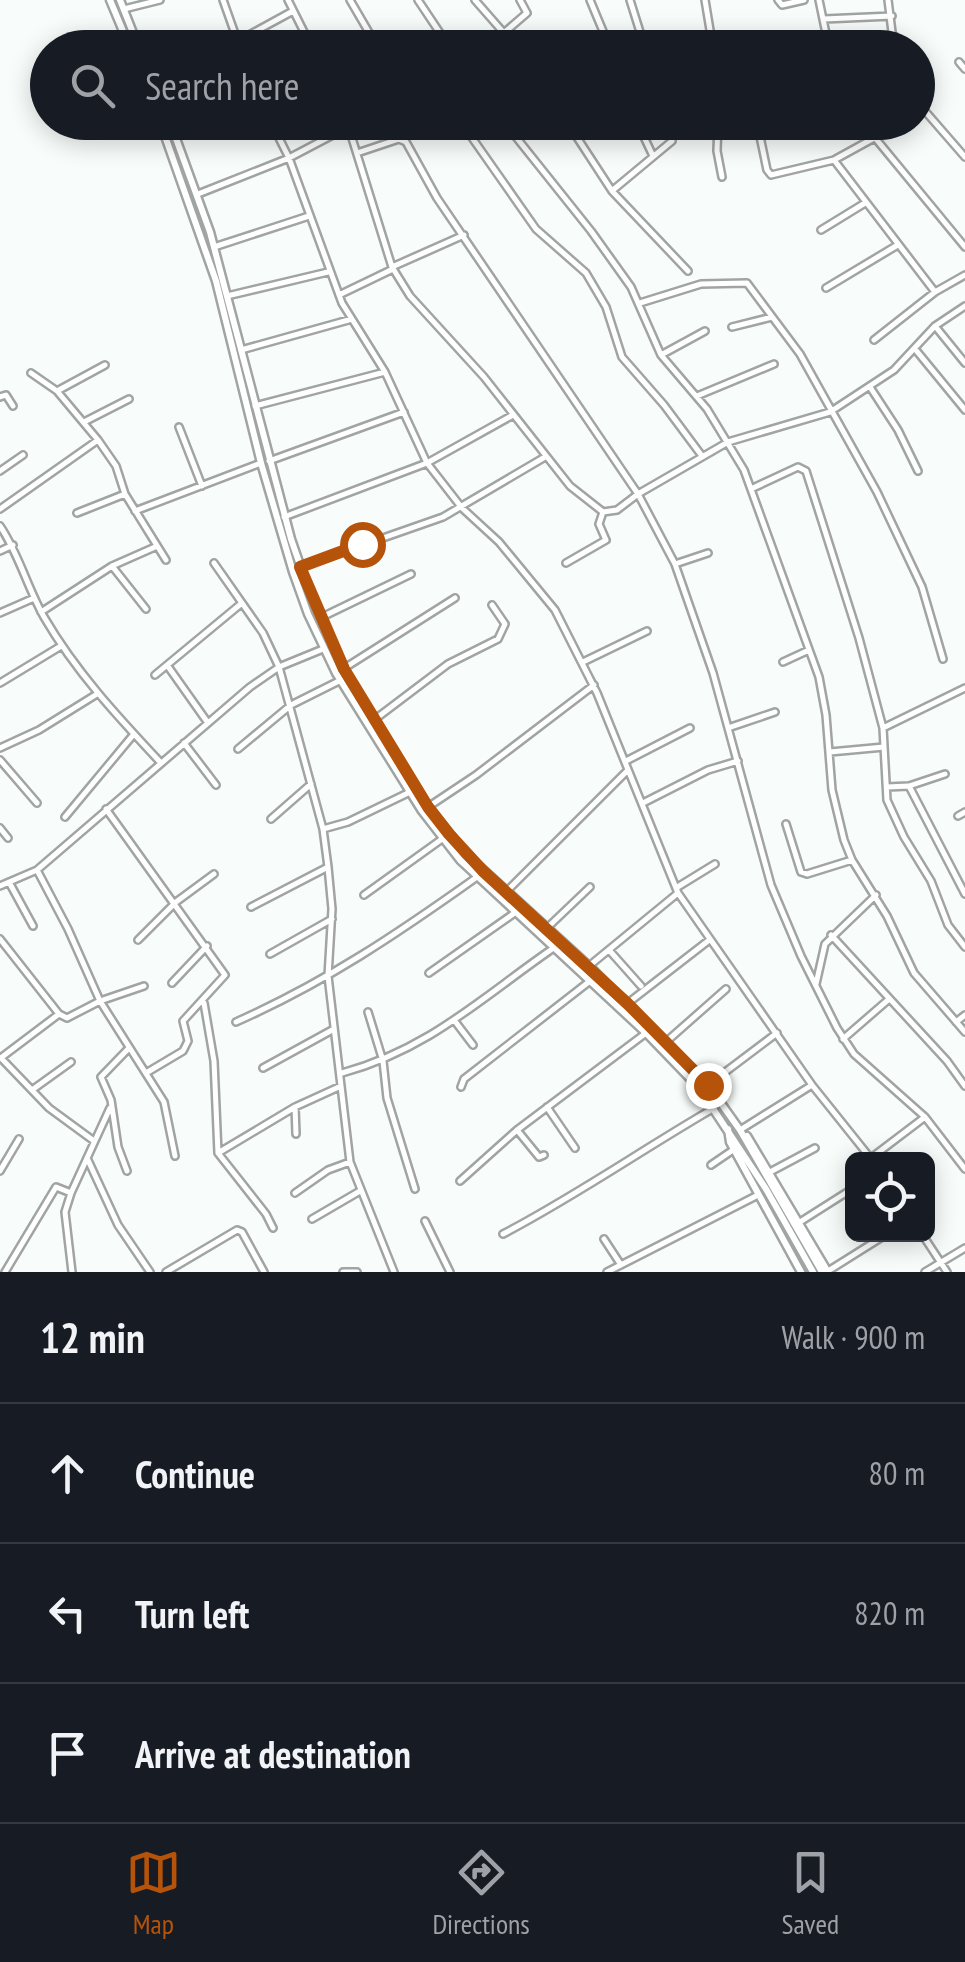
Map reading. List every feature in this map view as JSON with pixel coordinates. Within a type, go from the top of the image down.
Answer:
[{"type":"main road","points":[[110,0],[122,30]]},
{"type":"main road","points":[[120,0],[132,30]]},
{"type":"main road","points":[[167,140],[216,281],[293,572],[324,650],[341,680],[442,838],[477,877],[646,1032],[714,1108],[826,1272]]},
{"type":"main road","points":[[177,140],[214,247],[255,406],[265,462],[300,567],[344,669],[428,807],[466,854],[667,1042],[708,1085],[741,1132],[752,1140],[826,1272]]},
{"type":"main road","points":[[728,1128],[734,1150],[800,1272]]},
{"type":"main road","points":[[741,1132],[746,1150],[813,1272]]},
{"type":"street","points":[[124,9],[160,0]]},
{"type":"street","points":[[223,0],[234,30]]},
{"type":"street","points":[[288,0],[303,30]]},
{"type":"street","points":[[350,0],[368,30]]},
{"type":"street","points":[[418,0],[438,30]]},
{"type":"street","points":[[475,0],[502,30]]},
{"type":"street","points":[[506,30],[527,12],[520,0]]},
{"type":"street","points":[[590,0],[602,30]]},
{"type":"street","points":[[630,0],[640,30]]},
{"type":"street","points":[[706,0],[710,30]]},
{"type":"street","points":[[778,0],[782,4],[804,0]]},
{"type":"street","points":[[819,0],[826,30]]},
{"type":"street","points":[[888,0],[893,30]]},
{"type":"street","points":[[262,30],[293,11]]},
{"type":"street","points":[[824,19],[892,16]]},
{"type":"street","points":[[959,62],[965,69]]},
{"type":"street","points":[[935,122],[965,157]]},
{"type":"street","points":[[280,140],[338,296],[386,372],[427,463],[462,508],[499,542],[555,610],[594,685],[677,890],[812,1085],[866,1152]]},
{"type":"street","points":[[198,194],[289,158],[321,140]]},
{"type":"street","points":[[353,140],[392,268],[410,296],[484,377],[570,486],[603,512],[617,510],[728,442],[830,412],[870,388],[935,326],[965,306]]},
{"type":"street","points":[[357,153],[401,140]]},
{"type":"street","points":[[405,140],[438,198],[638,494],[675,564],[738,761],[774,895],[843,1039],[866,1067],[925,1117],[965,1169]]},
{"type":"street","points":[[474,140],[536,228],[586,274],[606,307],[622,358],[664,404],[702,456]]},
{"type":"street","points":[[518,140],[604,248],[640,304],[661,355],[697,396],[753,488],[818,676],[835,805],[852,860],[876,894],[914,973],[965,1032]]},
{"type":"street","points":[[579,140],[612,191],[688,271]]},
{"type":"street","points":[[645,140],[653,156]]},
{"type":"street","points":[[719,140],[722,177]]},
{"type":"street","points":[[761,140],[771,176],[834,160],[870,140]]},
{"type":"street","points":[[876,140],[965,248]]},
{"type":"street","points":[[612,191],[672,141]]},
{"type":"street","points":[[834,160],[934,292]]},
{"type":"street","points":[[821,230],[865,202]]},
{"type":"street","points":[[214,247],[310,216]]},
{"type":"street","points":[[338,296],[464,236]]},
{"type":"street","points":[[826,288],[897,245]]},
{"type":"street","points":[[227,296],[328,272]]},
{"type":"street","points":[[874,340],[934,292],[965,275]]},
{"type":"street","points":[[640,304],[701,284],[743,280],[800,354],[870,477],[922,588],[942,659]]},
{"type":"street","points":[[732,327],[774,317]]},
{"type":"street","points":[[241,350],[352,319]]},
{"type":"street","points":[[935,326],[965,364]]},
{"type":"street","points":[[661,355],[705,331]]},
{"type":"street","points":[[915,349],[965,410]]},
{"type":"street","points":[[56,391],[105,364]]},
{"type":"street","points":[[697,396],[774,364]]},
{"type":"street","points":[[255,406],[386,372]]},
{"type":"street","points":[[30,374],[56,391],[98,440],[116,466],[125,494],[166,560]]},
{"type":"street","points":[[870,388],[898,430],[918,471]]},
{"type":"street","points":[[0,397],[6,395],[13,406]]},
{"type":"street","points":[[84,422],[129,399]]},
{"type":"street","points":[[135,511],[404,412]]},
{"type":"street","points":[[284,517],[427,463],[513,415]]},
{"type":"street","points":[[179,426],[202,486]]},
{"type":"street","points":[[0,509],[98,440]]},
{"type":"street","points":[[0,472],[23,455]]},
{"type":"street","points":[[300,567],[462,508],[545,457]]},
{"type":"street","points":[[753,488],[798,467],[806,471],[883,728],[888,800],[931,881],[948,925],[965,947]]},
{"type":"street","points":[[78,513],[125,494]]},
{"type":"street","points":[[566,563],[606,540],[600,528],[603,512]]},
{"type":"street","points":[[0,526],[61,646],[97,694],[160,763]]},
{"type":"street","points":[[0,551],[13,545]]},
{"type":"street","points":[[41,612],[112,566],[156,546]]},
{"type":"street","points":[[675,564],[708,553]]},
{"type":"street","points":[[214,564],[263,633],[280,667],[322,829],[332,918],[328,976],[350,1162],[392,1268],[382,1272]]},
{"type":"street","points":[[112,566],[146,609]]},
{"type":"street","points":[[320,618],[411,574]]},
{"type":"street","points":[[0,613],[34,598]]},
{"type":"street","points":[[344,669],[455,598]]},
{"type":"street","points":[[155,675],[242,604]]},
{"type":"street","points":[[374,720],[448,664],[498,639],[505,624],[492,604]]},
{"type":"street","points":[[583,662],[647,631]]},
{"type":"street","points":[[0,683],[61,646]]},
{"type":"street","points":[[0,886],[37,870],[250,686],[280,667],[324,650]]},
{"type":"street","points":[[783,662],[808,650]]},
{"type":"street","points":[[167,665],[208,723]]},
{"type":"street","points":[[238,748],[291,705],[341,680]]},
{"type":"street","points":[[428,807],[594,685]]},
{"type":"street","points":[[883,728],[965,688]]},
{"type":"street","points":[[0,748],[39,730],[97,694]]},
{"type":"street","points":[[728,728],[775,712]]},
{"type":"street","points":[[506,892],[627,765],[690,728]]},
{"type":"street","points":[[65,817],[134,734]]},
{"type":"street","points":[[184,742],[216,785]]},
{"type":"street","points":[[830,752],[884,747]]},
{"type":"street","points":[[0,760],[38,803]]},
{"type":"street","points":[[642,803],[708,770],[738,761]]},
{"type":"street","points":[[886,787],[909,786],[945,774]]},
{"type":"street","points":[[270,819],[311,784]]},
{"type":"street","points":[[909,786],[938,846],[962,879],[965,894]]},
{"type":"street","points":[[322,829],[348,822],[410,792]]},
{"type":"street","points":[[106,809],[226,975],[183,1021],[188,1040],[183,1051],[146,1074]]},
{"type":"street","points":[[958,816],[965,812]]},
{"type":"street","points":[[786,824],[803,873],[852,860]]},
{"type":"street","points":[[0,828],[8,838]]},
{"type":"street","points":[[364,895],[442,838]]},
{"type":"street","points":[[589,966],[677,890],[715,864]]},
{"type":"street","points":[[251,907],[328,867]]},
{"type":"street","points":[[37,870],[100,1001],[169,1115],[175,1156]]},
{"type":"street","points":[[138,940],[176,902],[214,874]]},
{"type":"street","points":[[236,1022],[291,998],[372,952],[477,877]]},
{"type":"street","points":[[9,882],[33,926]]},
{"type":"street","points":[[547,928],[590,887]]},
{"type":"street","points":[[815,987],[822,950],[831,936],[876,894]]},
{"type":"street","points":[[430,973],[516,912]]},
{"type":"street","points":[[270,954],[332,918]]},
{"type":"street","points":[[831,936],[965,1086]]},
{"type":"street","points":[[0,939],[59,1014],[68,1018],[100,1001],[144,986]]},
{"type":"street","points":[[628,1004],[709,940]]},
{"type":"street","points":[[172,982],[207,946]]},
{"type":"street","points":[[342,1072],[383,1062],[420,1043],[556,947]]},
{"type":"street","points":[[609,950],[640,986]]},
{"type":"street","points":[[461,1087],[464,1079],[590,981]]},
{"type":"street","points":[[667,1042],[726,989]]},
{"type":"street","points":[[205,1000],[214,1060],[218,1153],[273,1228]]},
{"type":"street","points":[[843,1039],[888,1000]]},
{"type":"street","points":[[368,1012],[383,1062],[387,1098],[415,1189]]},
{"type":"street","points":[[59,1014],[1,1059],[64,1121],[94,1141]]},
{"type":"street","points":[[956,1022],[965,1015]]},
{"type":"street","points":[[454,1020],[473,1045]]},
{"type":"street","points":[[263,1068],[334,1030]]},
{"type":"street","points":[[460,1181],[516,1130],[646,1032]]},
{"type":"street","points":[[708,1085],[778,1032]]},
{"type":"street","points":[[127,1171],[118,1147],[109,1094],[101,1077],[129,1048]]},
{"type":"street","points":[[32,1090],[71,1062]]},
{"type":"street","points":[[741,1132],[812,1085]]},
{"type":"street","points":[[218,1153],[295,1107],[341,1086]]},
{"type":"street","points":[[547,1106],[575,1148]]},
{"type":"street","points":[[295,1107],[296,1134]]},
{"type":"street","points":[[72,1272],[65,1221],[71,1193],[110,1108]]},
{"type":"street","points":[[503,1234],[553,1208],[714,1108]]},
{"type":"street","points":[[881,1152],[925,1117]]},
{"type":"street","points":[[516,1130],[534,1153],[540,1157],[544,1154]]},
{"type":"street","points":[[0,1171],[19,1139]]},
{"type":"street","points":[[770,1172],[815,1148]]},
{"type":"street","points":[[711,1165],[734,1150]]},
{"type":"street","points":[[87,1158],[118,1225],[150,1272]]},
{"type":"street","points":[[295,1193],[328,1170],[350,1162]]},
{"type":"street","points":[[6,1272],[56,1187],[71,1193]]},
{"type":"street","points":[[312,1219],[360,1191]]},
{"type":"street","points":[[800,1222],[845,1193]]},
{"type":"street","points":[[607,1272],[758,1194]]},
{"type":"street","points":[[425,1222],[450,1272]]},
{"type":"street","points":[[166,1272],[237,1230],[242,1232],[264,1272]]},
{"type":"street","points":[[604,1239],[621,1265]]},
{"type":"street","points":[[826,1272],[874,1242]]},
{"type":"street","points":[[927,1242],[947,1272]]},
{"type":"street","points":[[925,1272],[965,1248]]},
{"type":"street","points":[[344,1272],[357,1272]]},
{"type":"route","points":[[362,544],[300,567],[332,647],[428,807],[483,871],[589,966],[708,1085]]}]
